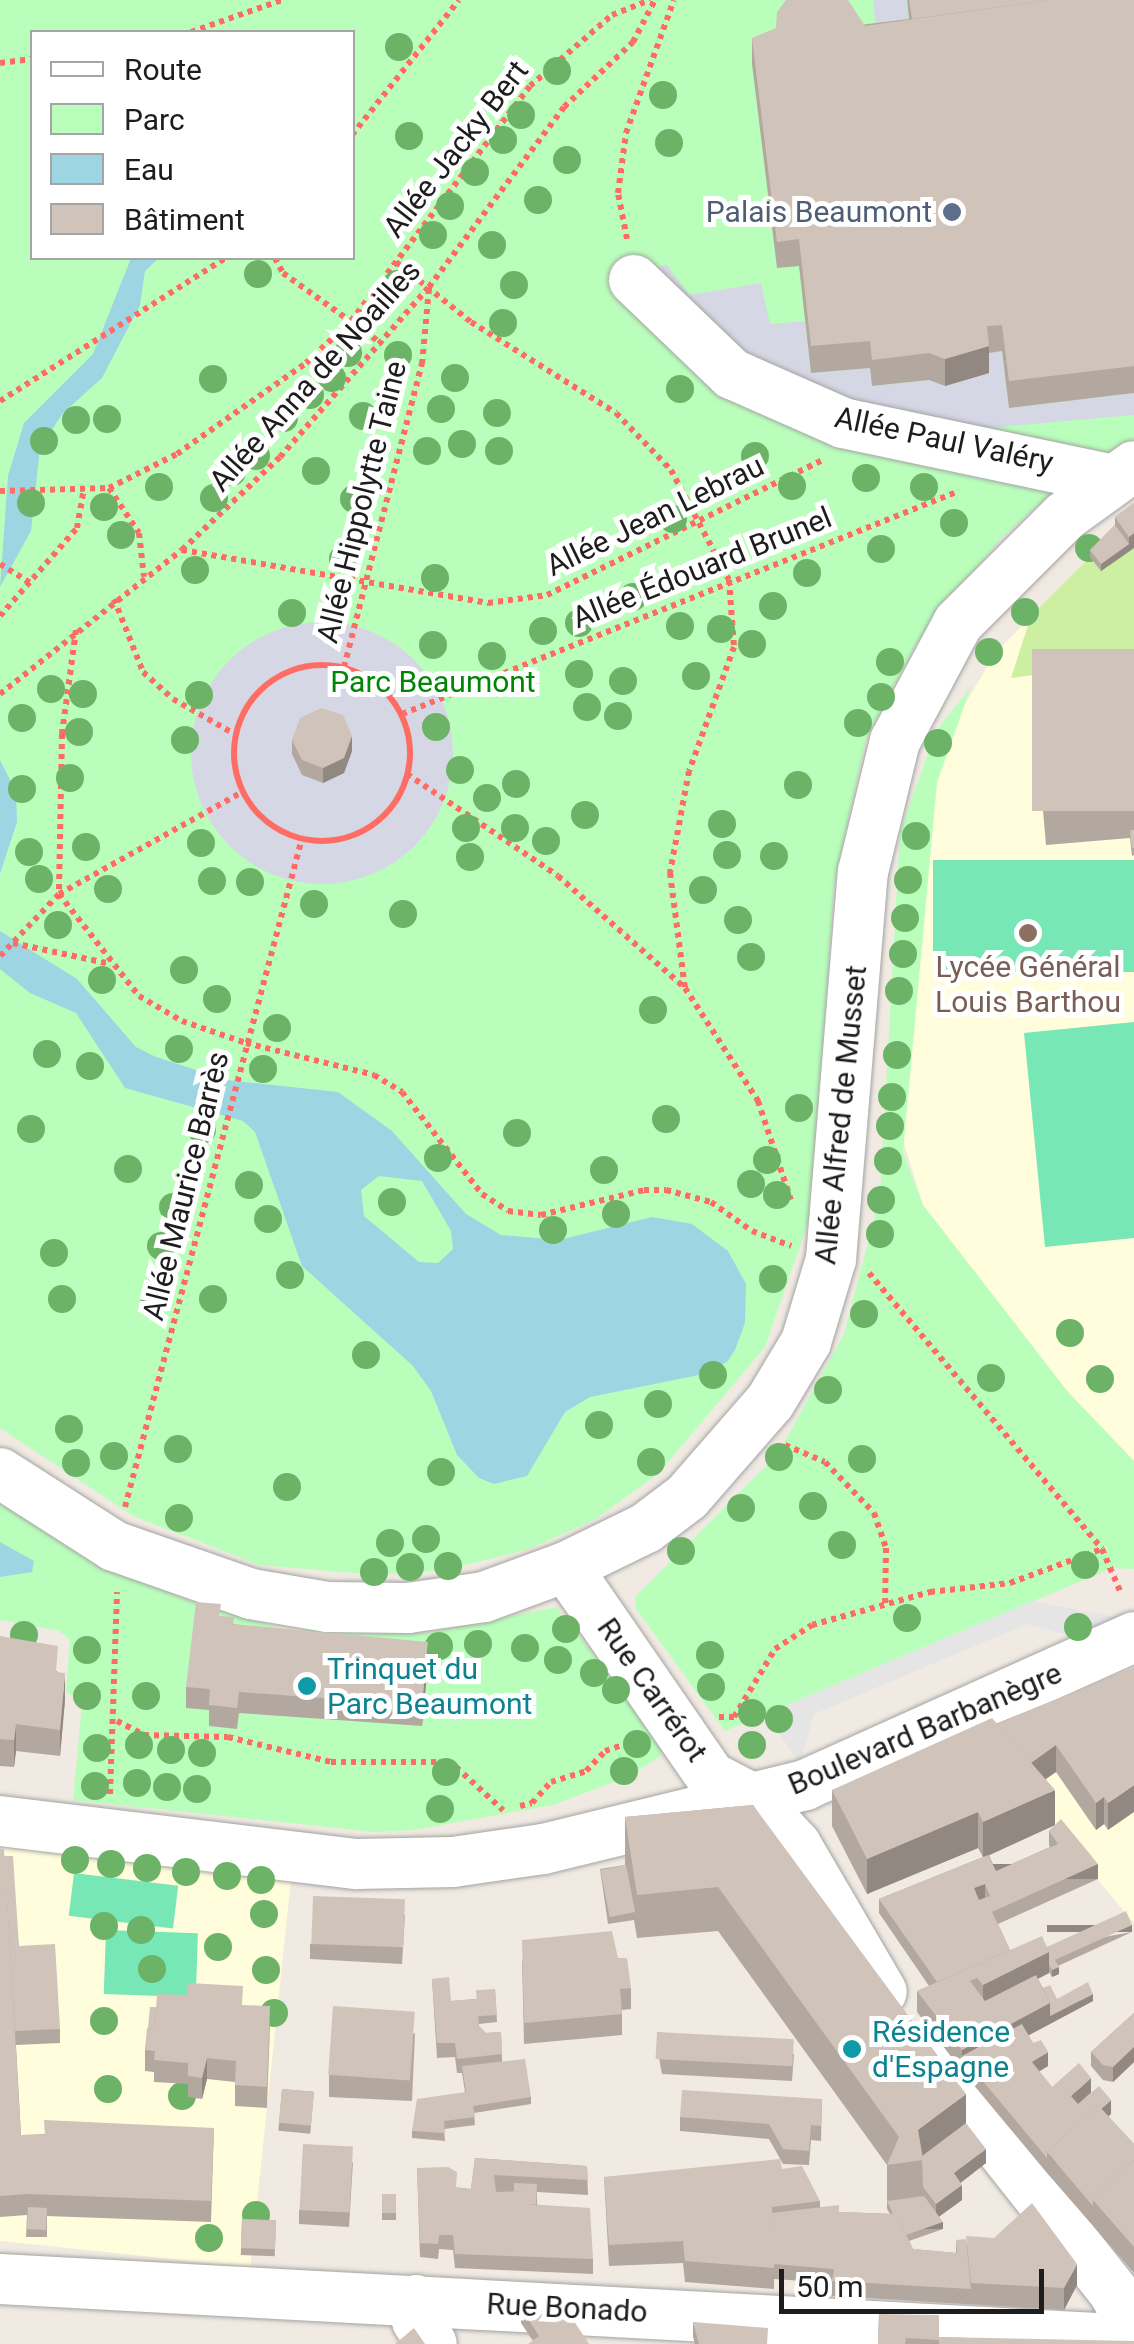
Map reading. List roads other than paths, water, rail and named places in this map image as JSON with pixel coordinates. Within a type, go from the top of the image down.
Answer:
[{"type":"street","name":"Allée Paul Valéry","points":[[634,280],[732,374],[844,423],[1122,472]]},
{"type":"street","name":"Allée Alfred de Musset","points":[[0,1473],[114,1546],[235,1590],[327,1607],[408,1608],[484,1597],[566,1567],[646,1528],[687,1497],[748,1429],[806,1342],[831,1259],[863,872],[895,741],[958,623],[1122,472]]},
{"type":"street","name":"Rue Carrérot","points":[[566,1567],[711,1777],[753,1800],[796,1845],[898,2020],[1115,2294],[1134,2336]]},
{"type":"street","name":"Boulevard Barbanègre","points":[[0,1821],[290,1860],[453,1862],[583,1841],[805,1785],[1127,1614]]},
{"type":"street","name":"Rue Bonado","points":[[0,2279],[424,2322],[1134,2336]]},
{"type":"water","points":[[130,260],[157,260],[145,271],[140,305],[102,378],[63,413],[40,448],[31,531],[0,587],[8,476],[24,423],[93,354]]},
{"type":"water","points":[[0,760],[16,792],[17,822],[0,874]]},
{"type":"water","points":[[0,931],[77,979],[136,1047],[156,1057],[227,1080],[338,1092],[392,1131],[466,1214],[501,1235],[559,1240],[652,1217],[692,1224],[728,1251],[746,1284],[745,1323],[735,1350],[727,1362],[699,1375],[590,1397],[565,1412],[527,1476],[494,1484],[479,1478],[457,1455],[431,1391],[413,1366],[302,1266],[255,1132],[243,1121],[125,1088],[76,1013],[30,993],[0,969]],"holes":[[[379,1176],[422,1181],[451,1231],[453,1249],[438,1263],[419,1262],[364,1216],[361,1190]]]},
{"type":"water","points":[[0,1542],[34,1561],[32,1572],[0,1577]]},
{"type":"place","name":"Palais Beaumont","points":[[952,212]]},
{"type":"place","name":"Lycée Général Louis Barthou","points":[[1028,933]]},
{"type":"place","name":"Trinquet du Parc Beaumont","points":[[307,1686]]},
{"type":"place","name":"Résidence d'Espagne","points":[[852,2049]]},
{"type":"park label","name":"Parc Beaumont","points":[[433,682]]}]
